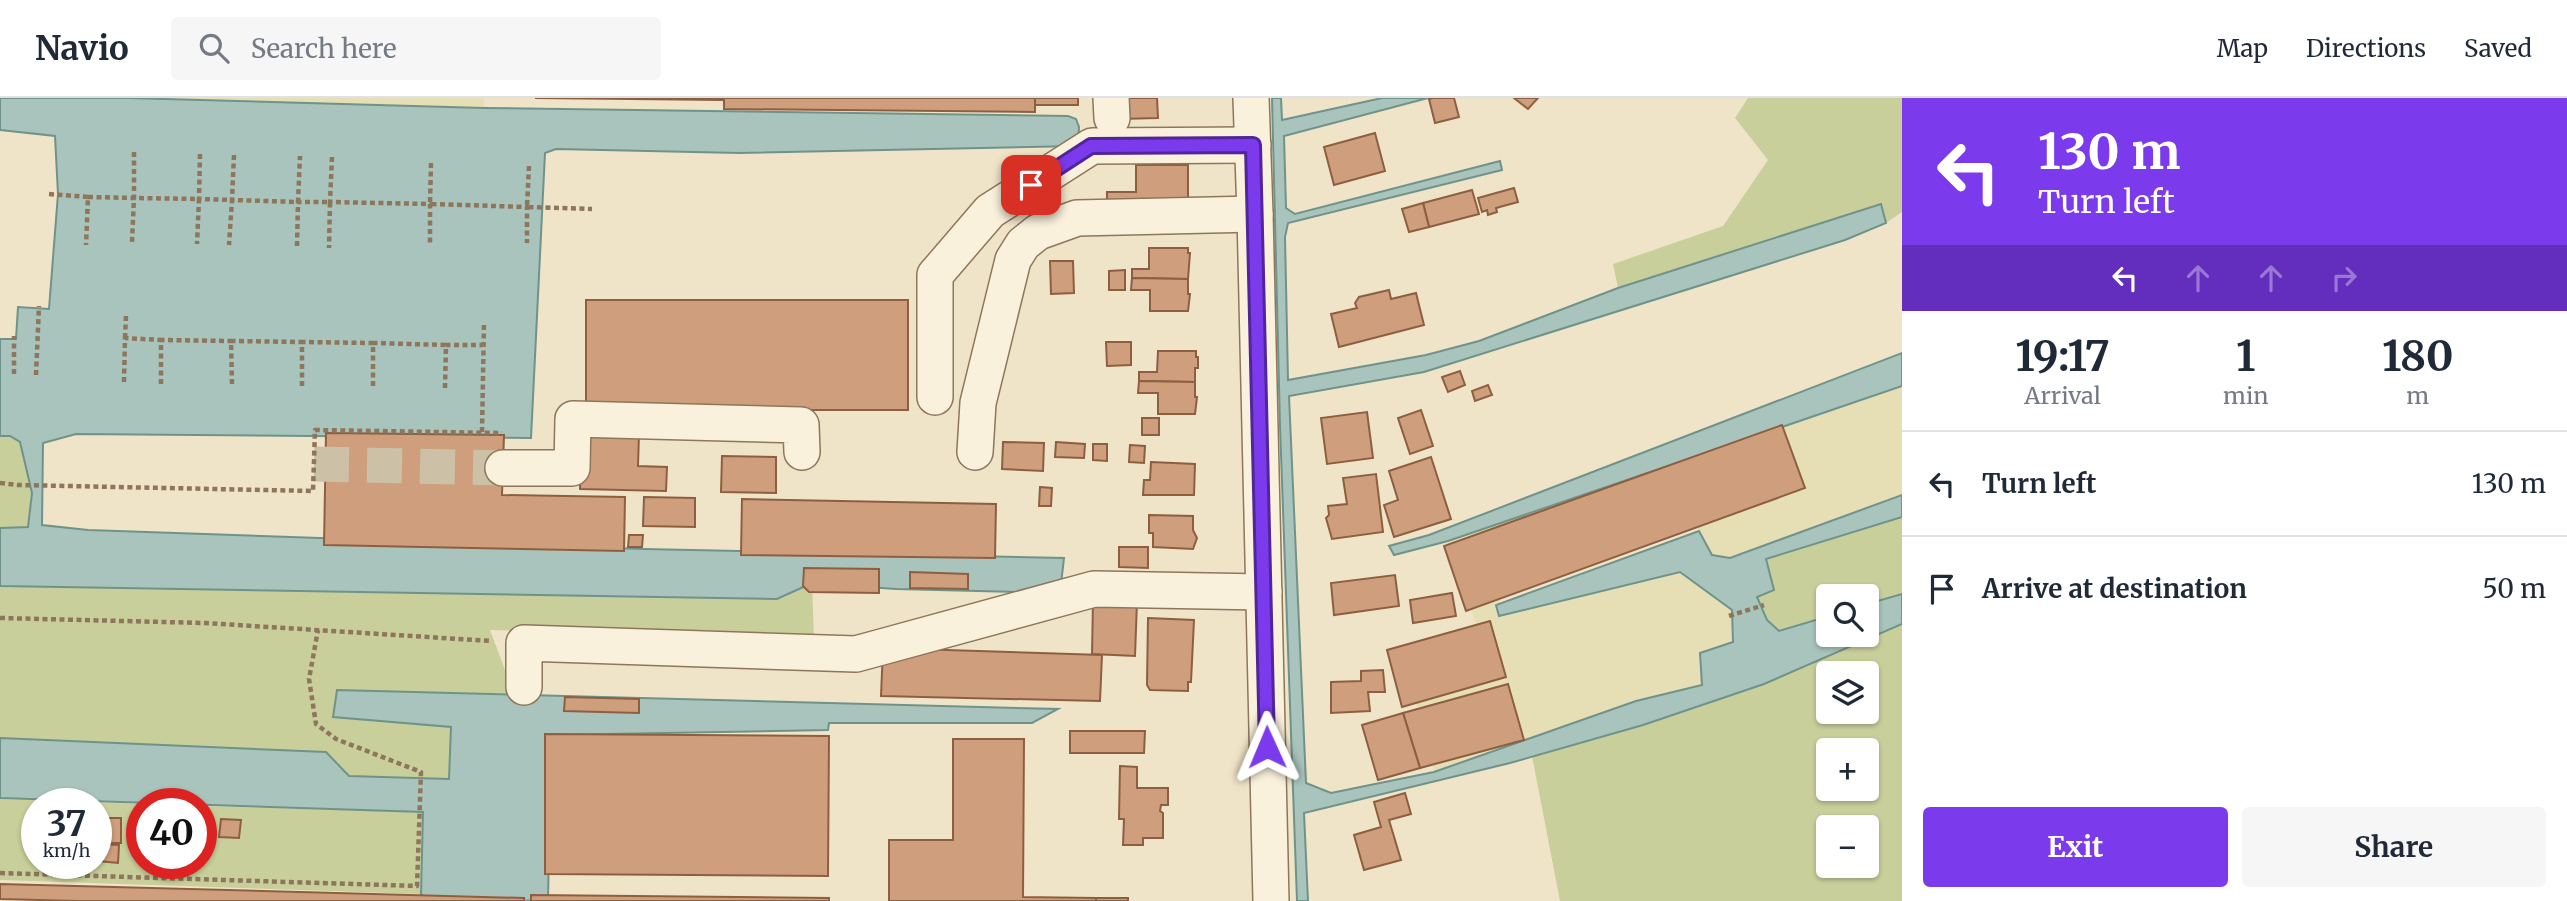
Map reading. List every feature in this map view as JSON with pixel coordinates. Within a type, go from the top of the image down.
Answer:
[{"type":"street","points":[[1251,98],[1271,901]]},
{"type":"street","points":[[936,397],[935,275],[990,211],[1091,146],[1253,145]]},
{"type":"street","points":[[975,452],[978,403],[1013,260],[1023,244],[1038,232],[1077,218],[1255,214]]},
{"type":"street","points":[[503,468],[572,468],[573,419],[802,425],[802,452]]},
{"type":"street","points":[[524,687],[523,643],[856,654],[1094,589],[1264,592]]},
{"type":"path","points":[[132,242],[134,152]]},
{"type":"path","points":[[197,244],[200,154]]},
{"type":"path","points":[[229,245],[233,155]]},
{"type":"path","points":[[297,246],[300,156]]},
{"type":"path","points":[[329,248],[332,157]]},
{"type":"path","points":[[430,245],[431,163]]},
{"type":"path","points":[[527,243],[529,166]]},
{"type":"path","points":[[49,194],[592,209]]},
{"type":"path","points":[[86,245],[88,197]]},
{"type":"path","points":[[36,375],[39,306]]},
{"type":"path","points":[[124,382],[126,315]]},
{"type":"path","points":[[482,432],[484,322]]},
{"type":"path","points":[[14,336],[14,374]]},
{"type":"path","points":[[125,338],[482,345]]},
{"type":"path","points":[[160,384],[161,340]]},
{"type":"path","points":[[231,341],[232,384]]},
{"type":"path","points":[[302,342],[302,386]]},
{"type":"path","points":[[373,343],[373,386]]},
{"type":"path","points":[[445,388],[446,345]]},
{"type":"path","points":[[0,482],[46,486],[313,491],[315,430],[508,433]]},
{"type":"path","points":[[1729,616],[1764,605]]},
{"type":"path","points":[[0,618],[205,623],[523,643]]},
{"type":"path","points":[[0,873],[417,886],[421,772],[336,739],[316,724],[309,679],[318,630]]},
{"type":"shaded area","points":[[128,98],[484,98],[484,108]]},
{"type":"shaded area","points":[[1902,386],[1902,495],[1730,558],[1712,555],[1696,524],[1500,597],[1499,616],[1679,572],[1732,610],[1734,642],[1700,653],[1702,685],[1636,701],[1434,772],[1402,650],[1478,630],[1448,541]]},
{"type":"green space","points":[[1748,98],[1902,98],[1902,212],[1886,223],[1880,204],[1618,288],[1613,264],[1723,226],[1768,160],[1735,118]]},
{"type":"green space","points":[[0,436],[10,436],[21,442],[32,493],[28,527],[0,528]]},
{"type":"green space","points":[[1902,517],[1902,594],[1879,601],[1879,584],[1816,584],[1816,620],[1779,631],[1767,620],[1757,597],[1774,589],[1766,560]]},
{"type":"green space","points":[[812,583],[814,637],[490,630],[514,694],[337,690],[333,717],[451,726],[449,780],[349,776],[326,752],[0,738],[0,586],[777,599]]},
{"type":"green space","points":[[1902,624],[1902,901],[1560,901],[1532,756],[1643,725],[1764,684],[1816,661],[1816,724],[1879,724],[1879,661],[1817,661],[1849,647],[1879,647],[1879,634]]},
{"type":"green space","points":[[0,799],[21,800],[21,879],[112,879],[112,803],[126,803],[126,879],[217,879],[217,806],[424,812],[421,894],[0,880]]},
{"type":"water","points":[[0,98],[128,98],[484,108],[1068,116],[1076,119],[1079,127],[1078,146],[739,153],[556,149],[545,153],[531,438],[76,434],[43,443],[42,525],[88,530],[643,549],[1064,558],[1060,593],[896,589],[812,583],[777,599],[0,586],[0,528],[28,527],[32,493],[20,442],[10,436],[0,436],[0,339],[16,339],[18,307],[49,309],[58,194],[55,136],[0,130]]},
{"type":"water","points":[[1272,98],[1281,98],[1282,120],[1382,98],[1428,98],[1284,136],[1286,208],[1295,214],[1500,161],[1502,170],[1288,223],[1285,237],[1288,380],[1426,355],[1479,341],[1618,288],[1881,204],[1886,223],[1845,240],[1424,372],[1289,396],[1306,783],[1331,793],[1434,772],[1636,701],[1702,685],[1700,653],[1733,642],[1732,610],[1680,572],[1499,616],[1496,605],[1699,531],[1712,555],[1730,558],[1902,495],[1902,517],[1766,559],[1774,590],[1757,597],[1767,620],[1779,631],[1816,620],[1816,647],[1849,647],[1764,684],[1643,725],[1510,763],[1304,813],[1308,901],[1297,901],[1280,426]]},
{"type":"water","points":[[1902,353],[1902,386],[1448,541],[1394,555],[1389,546],[1429,535]]},
{"type":"water","points":[[1902,594],[1902,624],[1879,634],[1879,601]]},
{"type":"water","points":[[337,690],[1058,709],[1032,723],[829,723],[828,730],[551,735],[548,901],[427,899],[421,894],[423,812],[217,805],[217,788],[126,788],[126,802],[112,802],[112,788],[21,788],[21,799],[0,798],[0,738],[326,752],[349,776],[449,779],[451,727],[333,717]]},
{"type":"building","points":[[535,98],[724,98],[724,100]]},
{"type":"building","points":[[724,98],[1035,98],[1035,112],[724,109]]},
{"type":"building","points":[[1035,98],[1078,98],[1078,105],[1035,105]]},
{"type":"building","points":[[1120,98],[1157,98],[1158,118],[1120,119]]},
{"type":"building","points":[[1454,98],[1459,117],[1435,123],[1429,99]]},
{"type":"building","points":[[1514,98],[1538,98],[1528,109]]},
{"type":"building","points":[[1375,133],[1385,171],[1334,185],[1324,147]]},
{"type":"building","points":[[1136,165],[1188,165],[1188,202],[1107,205],[1107,192],[1136,192]]},
{"type":"building","points":[[1514,188],[1518,202],[1496,208],[1497,212],[1488,215],[1487,210],[1482,212],[1478,198]]},
{"type":"building","points":[[1472,190],[1479,214],[1429,227],[1423,203]]},
{"type":"building","points":[[1423,203],[1429,227],[1409,232],[1402,209]]},
{"type":"building","points":[[1149,248],[1188,248],[1188,279],[1132,278],[1132,269],[1149,269]]},
{"type":"building","points":[[1050,261],[1073,261],[1074,293],[1051,294]]},
{"type":"building","points":[[1125,270],[1125,290],[1109,290],[1109,271]]},
{"type":"building","points":[[1132,278],[1188,279],[1188,311],[1150,311],[1150,290],[1131,290]]},
{"type":"building","points":[[1389,290],[1391,299],[1416,293],[1424,325],[1339,347],[1331,314],[1357,308],[1355,303],[1359,297]]},
{"type":"building","points":[[586,300],[908,300],[908,410],[586,410]]},
{"type":"building","points":[[1106,342],[1131,342],[1131,365],[1107,366]]},
{"type":"building","points":[[1158,351],[1196,351],[1198,368],[1195,368],[1195,382],[1139,381],[1139,372],[1157,372]]},
{"type":"building","points":[[1460,371],[1465,385],[1448,392],[1442,377]]},
{"type":"building","points":[[1139,381],[1195,382],[1195,414],[1158,414],[1158,393],[1138,393]]},
{"type":"building","points":[[1488,385],[1492,395],[1475,401],[1472,391]]},
{"type":"building","points":[[1421,410],[1433,446],[1410,454],[1398,418]]},
{"type":"building","points":[[1367,412],[1373,458],[1327,464],[1321,418]]},
{"type":"building","points":[[1142,418],[1159,418],[1159,435],[1142,435]]},
{"type":"building","points":[[1782,425],[1805,488],[1466,611],[1444,546]]},
{"type":"building","points":[[581,432],[639,433],[638,466],[667,467],[666,491],[580,489]]},
{"type":"building","points":[[326,433],[504,435],[502,495],[625,497],[624,551],[324,545]]},
{"type":"building","points":[[1003,442],[1044,443],[1043,471],[1002,469]]},
{"type":"building","points":[[1056,442],[1085,444],[1084,458],[1055,457]]},
{"type":"building","points":[[1093,444],[1107,444],[1107,461],[1093,460]]},
{"type":"building","points":[[1130,445],[1145,446],[1144,463],[1129,462]]},
{"type":"building","points":[[722,456],[776,457],[776,493],[721,492]]},
{"type":"building","points":[[1431,457],[1451,519],[1394,537],[1384,505],[1398,500],[1389,471]]},
{"type":"building","points":[[1151,462],[1195,464],[1194,495],[1143,495],[1144,480],[1150,480]]},
{"type":"building","points":[[1376,474],[1383,532],[1332,539],[1326,518],[1329,515],[1328,506],[1347,504],[1343,478]]},
{"type":"building","points":[[1040,487],[1052,488],[1051,506],[1039,506]]},
{"type":"building","points":[[644,497],[695,498],[695,527],[643,526]]},
{"type":"building","points":[[742,499],[996,504],[995,558],[741,555]]},
{"type":"building","points":[[1149,515],[1193,516],[1193,530],[1197,538],[1193,549],[1153,547],[1153,533],[1149,533]]},
{"type":"building","points":[[629,535],[643,535],[642,547],[628,547]]},
{"type":"building","points":[[1119,547],[1148,547],[1148,568],[1119,567]]},
{"type":"building","points":[[804,568],[879,569],[879,593],[809,592],[803,586]]},
{"type":"building","points":[[910,572],[968,574],[968,589],[910,588]]},
{"type":"building","points":[[1395,575],[1399,606],[1334,615],[1331,583]]},
{"type":"building","points":[[1452,593],[1456,616],[1413,623],[1410,600]]},
{"type":"building","points":[[1093,600],[1137,601],[1135,656],[1092,654]]},
{"type":"building","points":[[1148,618],[1194,620],[1191,682],[1188,682],[1188,691],[1150,690],[1147,685]]},
{"type":"building","points":[[1490,621],[1506,677],[1402,707],[1387,650]]},
{"type":"building","points":[[883,648],[1102,655],[1100,701],[881,696]]},
{"type":"building","points":[[1383,670],[1385,692],[1368,692],[1370,711],[1331,713],[1331,682],[1361,681],[1361,671]]},
{"type":"building","points":[[1508,684],[1524,740],[1420,768],[1403,713]]},
{"type":"building","points":[[565,697],[639,699],[639,713],[564,711]]},
{"type":"building","points":[[1403,713],[1420,768],[1378,780],[1362,725]]},
{"type":"building","points":[[1070,731],[1145,731],[1144,753],[1070,753]]},
{"type":"building","points":[[545,734],[829,736],[828,876],[545,874]]},
{"type":"building","points":[[953,739],[1024,739],[1023,897],[1096,898],[1096,901],[889,901],[889,840],[953,840]]},
{"type":"building","points":[[1120,766],[1137,767],[1137,788],[1168,788],[1168,805],[1161,805],[1160,811],[1163,813],[1163,838],[1143,838],[1143,845],[1123,845],[1124,819],[1119,819]]},
{"type":"building","points":[[1405,793],[1411,814],[1389,820],[1401,860],[1364,870],[1354,835],[1381,827],[1374,802]]},
{"type":"building","points":[[112,818],[121,818],[121,843],[112,843]]},
{"type":"building","points":[[221,819],[241,820],[239,838],[219,837]]},
{"type":"building","points":[[112,845],[119,845],[118,863],[112,862]]},
{"type":"building","points":[[0,884],[524,898],[524,901],[0,899]]},
{"type":"building","points":[[531,895],[829,898],[829,901],[531,901]]},
{"type":"building","points":[[1096,898],[1128,898],[1128,901],[1096,901]]},
{"type":"tunnel","points":[[314,464],[503,468]]},
{"type":"route","points":[[1031,185],[1091,146],[1253,145],[1267,747]]}]
